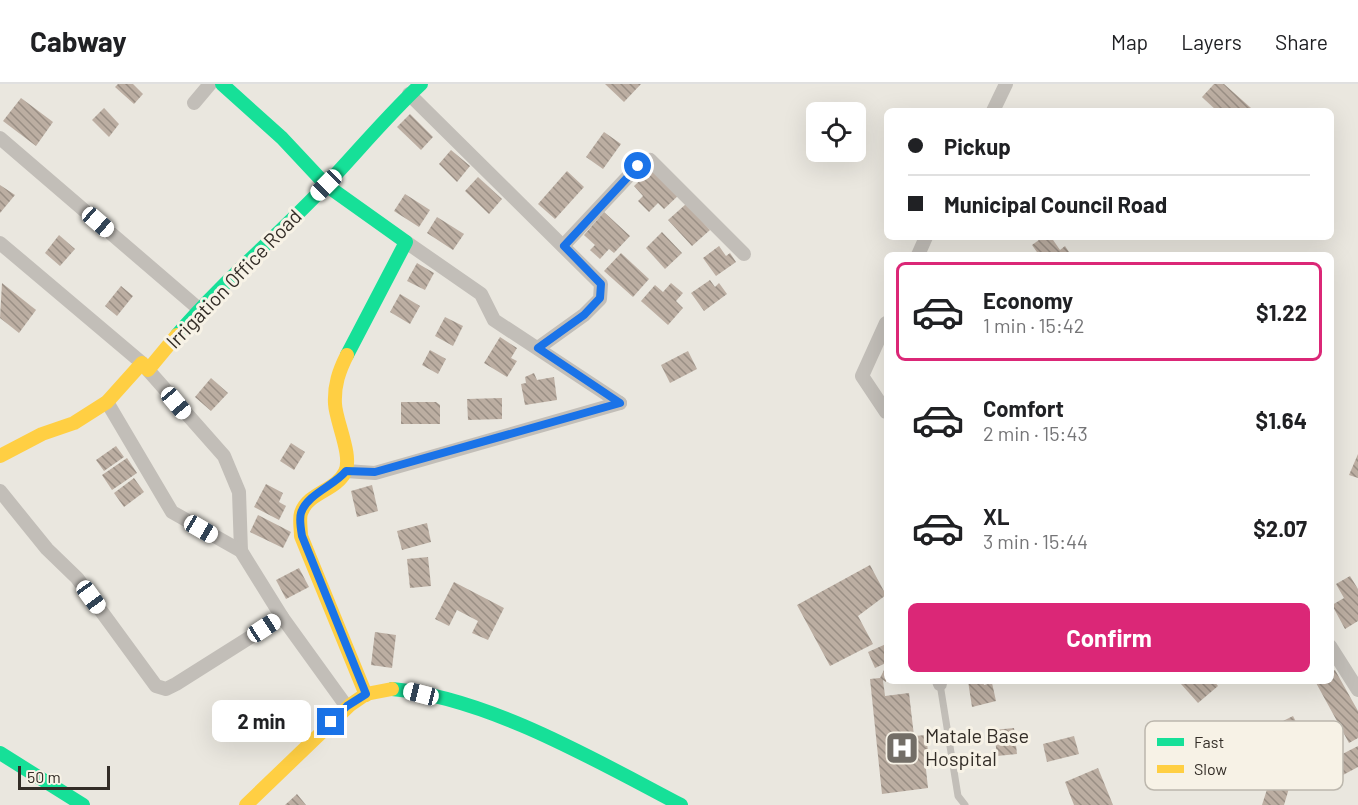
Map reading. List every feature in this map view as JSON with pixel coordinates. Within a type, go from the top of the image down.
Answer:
[{"type":"street","points":[[194,103],[210,84]]},
{"type":"street","points":[[222,84],[282,138],[326,185],[481,294],[494,320],[620,403],[375,472],[346,471]]},
{"type":"street","name":"Irrigation Office Road","points":[[0,456],[42,434],[74,423],[107,402],[145,367],[199,309],[326,185],[420,84]]},
{"type":"street","points":[[994,108],[1006,84]]},
{"type":"street","points":[[409,94],[601,284],[600,298],[584,315],[538,348]]},
{"type":"street","points":[[0,138],[199,309]]},
{"type":"street","points":[[564,246],[638,166],[650,160],[744,254]]},
{"type":"street","points":[[366,694],[302,536],[301,513],[310,499],[338,481],[346,471],[346,455],[335,405],[338,375],[406,242]]},
{"type":"street","points":[[0,243],[145,367],[224,456],[239,492],[241,552]]},
{"type":"street","points":[[884,327],[862,376],[884,408]]},
{"type":"street","points":[[107,402],[172,512],[241,552],[282,617],[347,706]]},
{"type":"street","points":[[0,491],[47,549],[77,578],[156,686],[166,689],[176,684],[282,617]]},
{"type":"street","points":[[1334,652],[1358,690]]},
{"type":"street","points":[[246,805],[347,706],[378,689],[401,690],[480,709],[589,757],[681,805]]},
{"type":"street","points":[[0,753],[82,805]]},
{"type":"lane","points":[[940,684],[958,796],[965,805]]},
{"type":"building","points":[[118,84],[133,84],[143,94],[134,104],[115,87]]},
{"type":"building","points":[[605,84],[641,84],[624,102]]},
{"type":"building","points":[[1214,84],[1224,84],[1251,108],[1214,108],[1202,97]]},
{"type":"building","points":[[21,98],[53,122],[36,146],[3,121]]},
{"type":"building","points":[[104,108],[119,124],[109,137],[92,120]]},
{"type":"building","points":[[410,114],[433,137],[421,150],[397,127]]},
{"type":"building","points":[[604,132],[621,144],[603,169],[586,157]]},
{"type":"building","points":[[451,150],[470,166],[457,182],[439,164]]},
{"type":"building","points":[[654,167],[680,194],[664,209],[658,203],[649,212],[638,201],[643,196],[634,186]]},
{"type":"building","points":[[567,171],[584,187],[555,219],[538,204]]},
{"type":"building","points":[[478,177],[502,199],[489,214],[465,191]]},
{"type":"building","points":[[0,185],[15,195],[0,213]]},
{"type":"building","points":[[405,194],[430,210],[419,227],[394,211]]},
{"type":"building","points":[[686,204],[710,230],[692,246],[668,220]]},
{"type":"building","points":[[604,212],[630,236],[614,253],[609,249],[600,259],[590,250],[595,245],[584,235]]},
{"type":"building","points":[[437,217],[464,234],[453,250],[427,233]]},
{"type":"building","points":[[662,232],[682,253],[665,269],[646,248]]},
{"type":"building","points":[[59,235],[75,249],[60,266],[45,253]]},
{"type":"building","points":[[1039,240],[1053,240],[1060,250],[1065,246],[1069,252],[1037,252],[1032,245]]},
{"type":"building","points":[[719,246],[726,256],[730,253],[736,262],[716,276],[703,258]]},
{"type":"building","points":[[621,253],[649,279],[633,297],[604,271]]},
{"type":"building","points":[[417,263],[434,273],[425,290],[407,281]]},
{"type":"building","points":[[710,280],[715,287],[719,283],[727,294],[704,311],[691,293]]},
{"type":"building","points":[[2,283],[36,310],[19,333],[0,318]]},
{"type":"building","points":[[671,283],[683,293],[676,301],[683,308],[668,325],[641,301],[655,285],[663,292]]},
{"type":"building","points":[[121,286],[133,296],[117,316],[105,306]]},
{"type":"building","points":[[400,294],[420,306],[410,324],[390,312]]},
{"type":"building","points":[[445,317],[463,326],[453,346],[435,336]]},
{"type":"building","points":[[500,337],[517,348],[511,358],[517,361],[507,377],[484,363]]},
{"type":"building","points":[[430,350],[446,359],[438,374],[422,365]]},
{"type":"building","points":[[688,351],[697,369],[670,383],[661,365]]},
{"type":"building","points":[[534,373],[537,380],[554,377],[557,400],[525,405],[521,384],[526,383],[525,377]]},
{"type":"building","points":[[211,378],[228,393],[211,411],[195,397]]},
{"type":"building","points":[[502,398],[502,419],[468,420],[467,399]]},
{"type":"building","points":[[401,402],[436,402],[440,405],[440,424],[401,424]]},
{"type":"building","points":[[291,443],[305,452],[294,470],[280,461]]},
{"type":"building","points":[[116,446],[124,457],[104,471],[96,460]]},
{"type":"building","points":[[1358,454],[1358,478],[1349,475]]},
{"type":"building","points":[[127,458],[137,473],[112,490],[102,475]]},
{"type":"building","points":[[134,478],[144,492],[124,507],[114,493]]},
{"type":"building","points":[[266,484],[283,493],[279,502],[286,506],[279,520],[254,507]]},
{"type":"building","points":[[372,485],[378,511],[357,517],[351,491]]},
{"type":"building","points":[[258,515],[291,532],[283,548],[250,532]]},
{"type":"building","points":[[427,523],[431,542],[402,550],[397,531]]},
{"type":"building","points":[[428,557],[431,586],[410,588],[407,559]]},
{"type":"building","points":[[870,565],[884,591],[884,596],[858,616],[873,644],[830,666],[797,605]]},
{"type":"building","points":[[299,568],[309,587],[286,599],[276,580]]},
{"type":"building","points":[[1350,576],[1358,589],[1358,621],[1345,629],[1334,609],[1334,604],[1344,598],[1336,584]]},
{"type":"building","points":[[454,582],[504,608],[488,640],[472,633],[478,621],[457,610],[449,626],[435,619]]},
{"type":"building","points":[[375,632],[396,635],[392,668],[371,665]]},
{"type":"building","points":[[884,645],[884,664],[875,668],[868,652]]},
{"type":"building","name":"Matale Base Hospital","points":[[884,670],[885,696],[909,693],[914,736],[926,735],[929,759],[925,760],[928,788],[882,794],[870,679],[880,678]]},
{"type":"building","points":[[1334,670],[1358,711],[1358,738],[1349,743],[1343,732],[1343,721],[1337,721],[1317,684],[1334,684]]},
{"type":"building","points":[[968,684],[992,684],[996,701],[972,707]]},
{"type":"building","points":[[1181,684],[1216,684],[1218,686],[1198,703]]},
{"type":"building","points":[[1293,716],[1296,721],[1283,721]]},
{"type":"building","points":[[1014,728],[1017,754],[997,756],[994,730]]},
{"type":"building","points":[[1074,736],[1079,754],[1047,762],[1043,744]]},
{"type":"building","points":[[1358,746],[1358,767],[1343,775],[1343,754]]},
{"type":"building","points":[[1098,768],[1113,805],[1074,805],[1065,782]]},
{"type":"building","points":[[1267,790],[1288,790],[1284,805],[1262,805]]},
{"type":"building","points":[[297,794],[306,805],[285,805]]},
{"type":"traffic: fast","points":[[222,84],[282,138],[326,185],[406,242],[347,355]]},
{"type":"traffic: fast","points":[[177,335],[213,296],[308,204],[421,84]]},
{"type":"traffic: fast","points":[[392,689],[428,694],[465,704],[541,733],[681,805]]},
{"type":"traffic: fast","points":[[0,753],[83,805]]},
{"type":"traffic: slow","points":[[0,456],[42,434],[74,423],[107,402],[142,363],[148,370],[177,335]]},
{"type":"traffic: slow","points":[[347,355],[335,391],[336,411],[346,448],[347,465],[341,478],[305,506],[300,515],[300,524],[301,536],[366,695]]},
{"type":"traffic: slow","points":[[246,805],[350,705],[366,694],[392,689]]},
{"type":"place","name":"Matale Base Hospital","points":[[902,748]]},
{"type":"route","points":[[331,722],[347,706],[366,694],[302,536],[301,513],[310,499],[338,481],[346,471],[362,474],[375,472],[620,403],[538,348],[584,315],[600,298],[601,284],[564,246],[638,166]]}]
